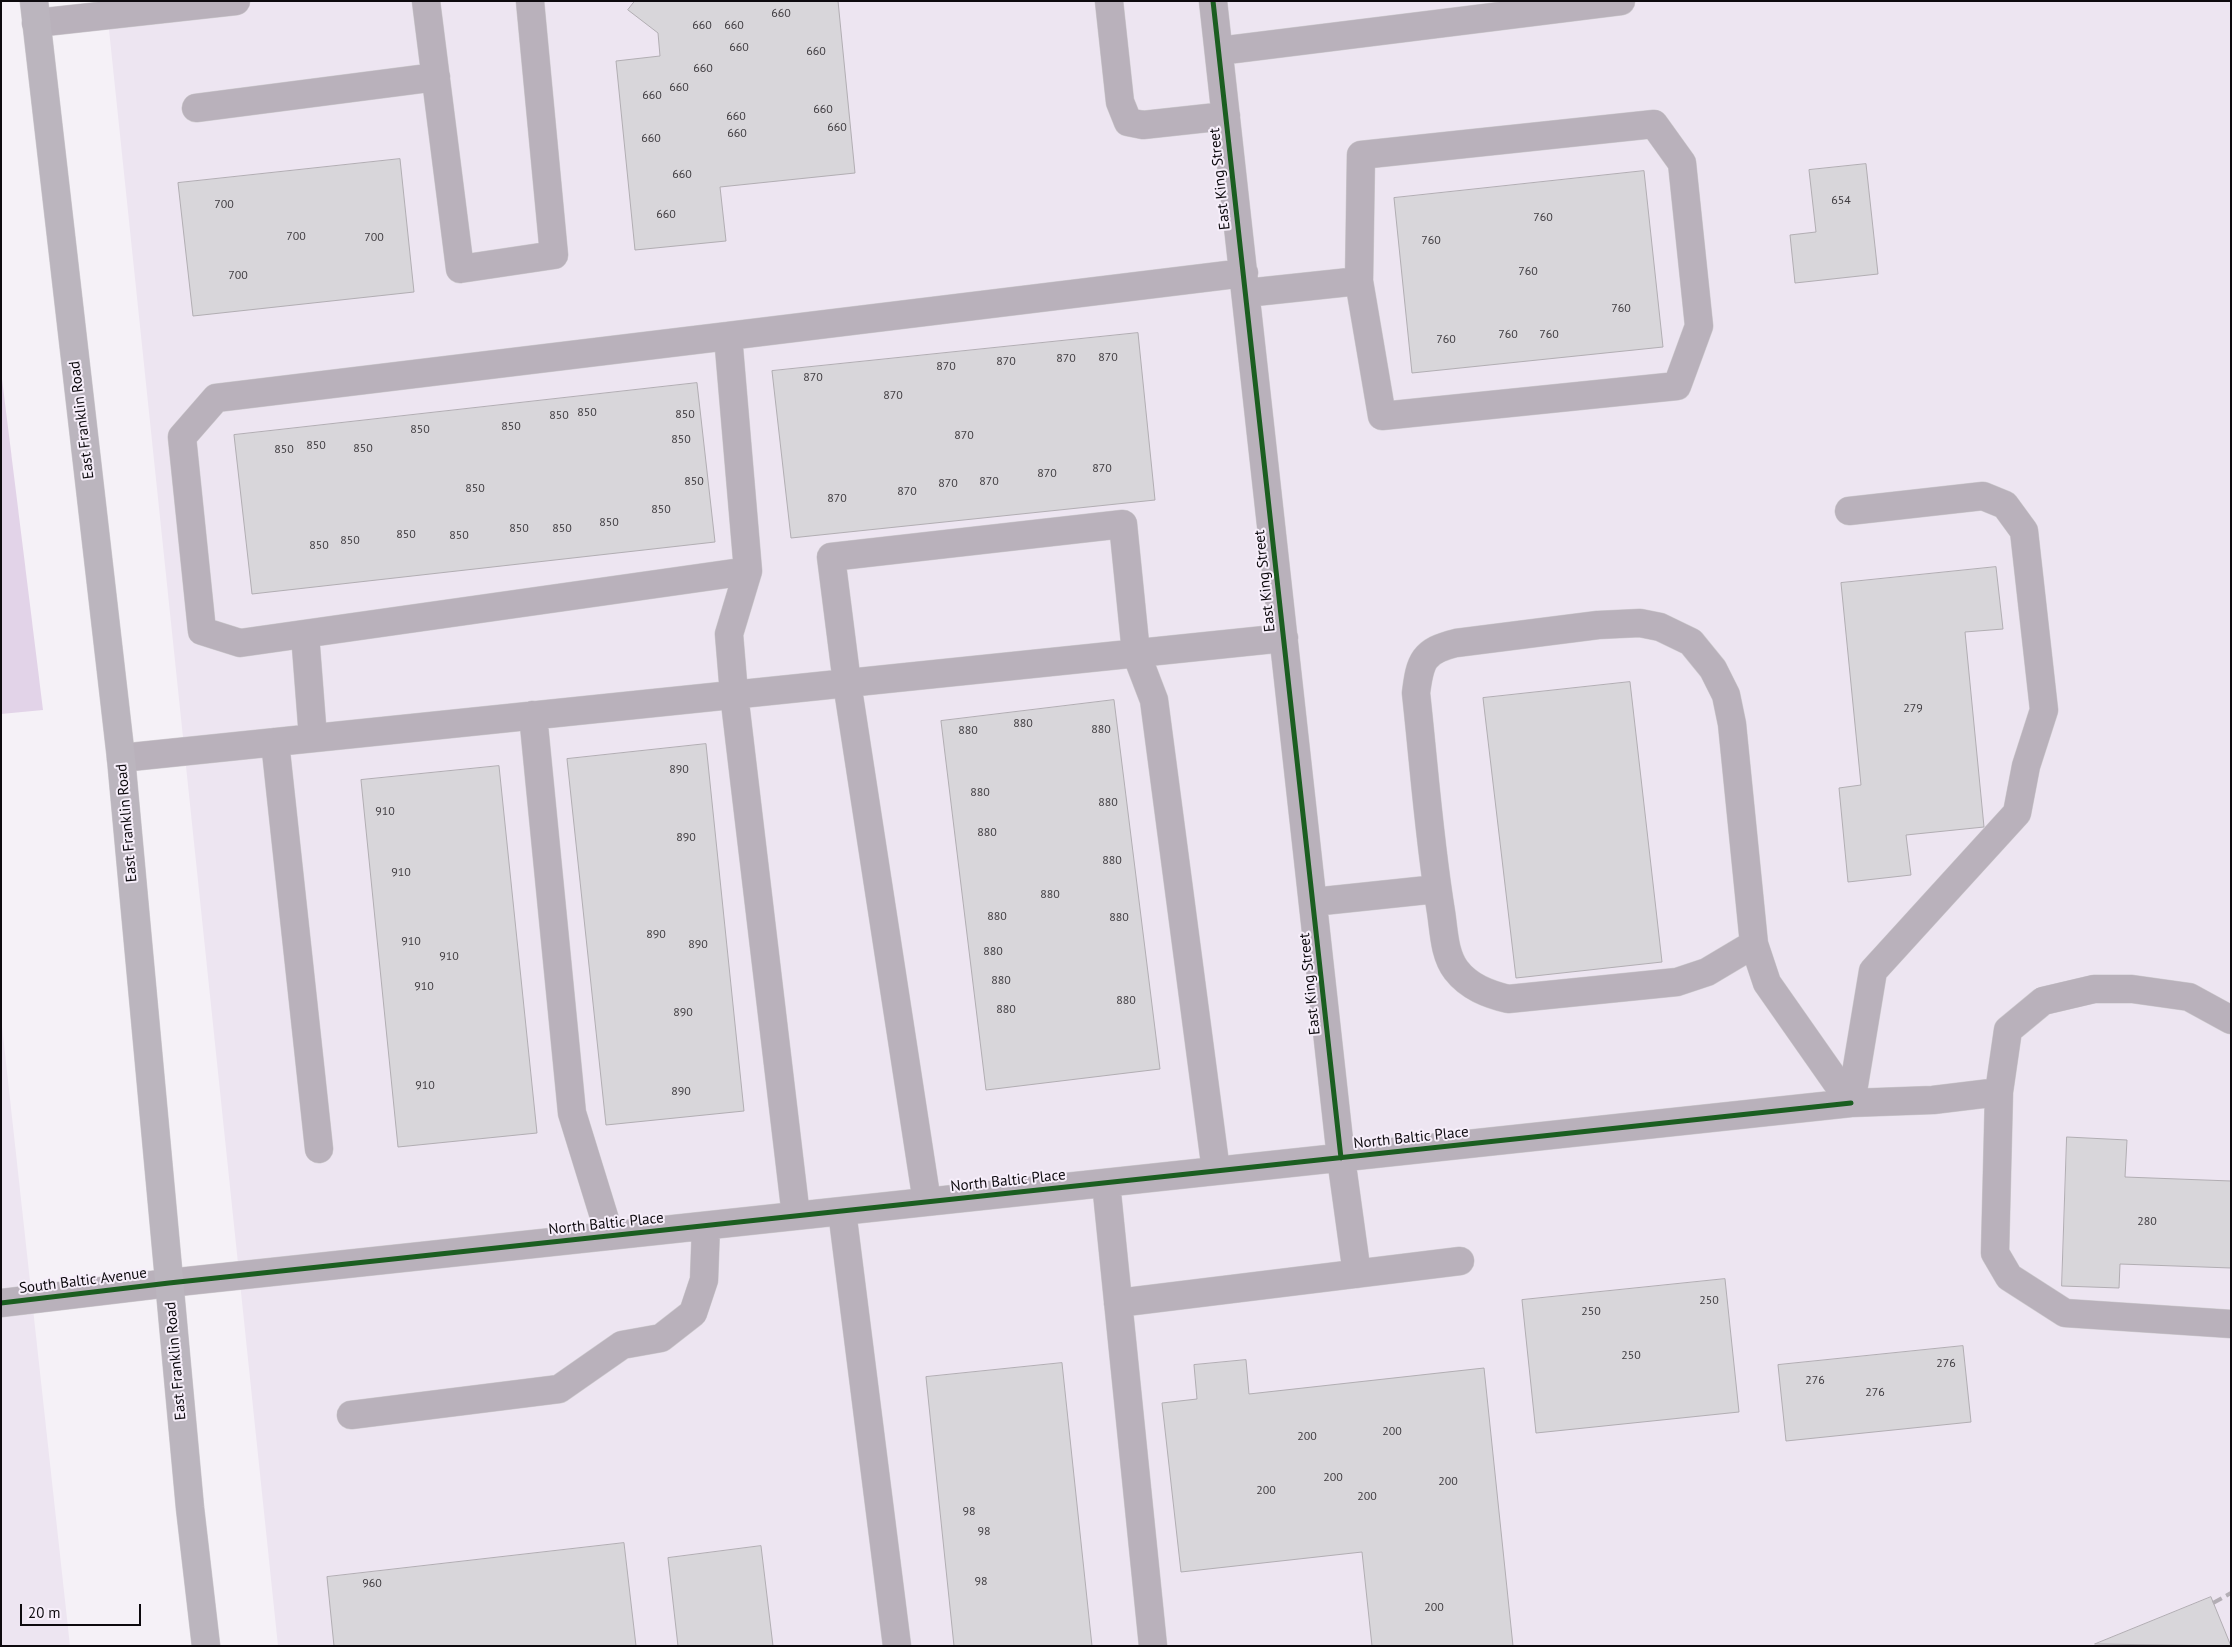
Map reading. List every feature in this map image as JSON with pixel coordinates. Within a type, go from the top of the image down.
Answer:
[{"type":"main road","name":"East Franklin Road","points":[[35,12],[121,758],[190,1508],[206,1646]]},
{"type":"street","points":[[35,12],[236,1]]},
{"type":"street","points":[[426,1],[460,269],[554,255],[530,1]]},
{"type":"street","points":[[1109,1],[1120,102],[1128,122],[1143,124],[1226,116]]},
{"type":"street","name":"East King Street","points":[[1213,1],[1341,1158],[1357,1274]]},
{"type":"street","points":[[1219,51],[1621,1]]},
{"type":"street","points":[[196,108],[436,77]]},
{"type":"street","points":[[1654,124],[1682,164],[1700,326],[1677,386],[1382,416],[1359,281],[1361,155],[1654,124]]},
{"type":"street","points":[[748,571],[240,643],[202,631],[182,437],[216,398],[728,336],[1245,283],[1359,281]]},
{"type":"street","points":[[728,336],[748,571],[729,634],[734,694],[796,1216]]},
{"type":"street","points":[[1849,511],[1983,496],[2005,505],[2024,531],[2044,710],[2026,766],[2017,813],[1873,971],[1851,1103]]},
{"type":"street","points":[[927,1202],[847,683],[830,557],[1124,524],[1136,653],[1154,700],[1216,1171]]},
{"type":"street","points":[[1754,944],[1707,972],[1677,982],[1508,999],[1490,994],[1472,985],[1456,969],[1447,951],[1437,889],[1416,693],[1419,668],[1428,654],[1440,647],[1456,643],[1598,625],[1640,623],[1660,627],[1691,642],[1713,668],[1726,695],[1736,763],[1754,944],[1767,983],[1851,1103]]},
{"type":"street","points":[[305,634],[313,738]]},
{"type":"street","points":[[121,758],[1284,638]]},
{"type":"street","points":[[533,715],[572,1113],[610,1236]]},
{"type":"street","points":[[275,742],[319,1149]]},
{"type":"street","points":[[1313,902],[1437,889]]},
{"type":"street","points":[[2231,1020],[2189,997],[2132,989],[2094,989],[2043,1001],[2008,1030],[2000,1092],[1995,1253],[2010,1277],[2065,1313],[2231,1324]]},
{"type":"street","name":"North Baltic Place","points":[[169,1283],[1851,1103],[1934,1100],[2000,1092]]},
{"type":"street","points":[[1106,1183],[1153,1646]]},
{"type":"street","points":[[842,1211],[897,1646]]},
{"type":"street","points":[[351,1415],[559,1389],[622,1345],[661,1338],[693,1312],[704,1280],[706,1226]]},
{"type":"street","points":[[1118,1303],[1460,1261]]},
{"type":"street","name":"South Baltic Avenue","points":[[1,1303],[169,1283]]},
{"type":"shaded area","points":[[106,1],[2231,1],[2231,1646],[278,1646]]},
{"type":"shaded area","points":[[1,371],[43,710],[1,714]]},
{"type":"shaded area","points":[[1,1017],[70,1646],[1,1646]]},
{"type":"building","points":[[635,1],[838,1],[855,173],[720,187],[726,241],[635,250],[616,61],[660,56],[658,33],[628,10]]},
{"type":"building","points":[[400,159],[414,292],[193,316],[178,183]]},
{"type":"building","points":[[1866,164],[1878,274],[1795,283],[1790,235],[1816,232],[1809,170]]},
{"type":"building","points":[[1644,171],[1663,347],[1412,373],[1394,198]]},
{"type":"building","points":[[1138,333],[1155,500],[791,538],[772,371]]},
{"type":"building","points":[[697,383],[715,542],[252,594],[234,435]]},
{"type":"building","points":[[1996,567],[2003,629],[1965,632],[1984,827],[1906,835],[1911,875],[1848,882],[1839,788],[1861,785],[1841,583]]},
{"type":"building","points":[[1630,682],[1662,962],[1516,978],[1483,698]]},
{"type":"building","points":[[1114,700],[1160,1069],[986,1090],[941,721]]},
{"type":"building","points":[[706,744],[744,1111],[606,1125],[567,759]]},
{"type":"building","points":[[499,766],[537,1133],[398,1147],[361,780]]},
{"type":"building","points":[[2067,1137],[2127,1140],[2125,1177],[2231,1181],[2231,1268],[2120,1264],[2119,1288],[2062,1286]]},
{"type":"building","points":[[1725,1279],[1739,1412],[1536,1433],[1522,1300]]},
{"type":"building","points":[[1963,1346],[1971,1422],[1786,1441],[1778,1365]]},
{"type":"building","points":[[1246,1360],[1249,1394],[1484,1368],[1513,1646],[1372,1646],[1362,1552],[1181,1572],[1162,1403],[1197,1399],[1194,1365]]},
{"type":"building","points":[[1062,1363],[1092,1646],[954,1646],[926,1377]]},
{"type":"building","points":[[624,1543],[636,1646],[334,1646],[327,1577]]},
{"type":"building","points":[[761,1546],[773,1646],[678,1646],[668,1558]]},
{"type":"building","points":[[2211,1597],[2231,1646],[2095,1644]]},
{"type":"railway","points":[[2213,1603],[2231,1593]]},
{"type":"cycle path","points":[[1213,1],[1341,1158]]},
{"type":"cycle path","points":[[1,1303],[169,1283],[1851,1103]]}]
